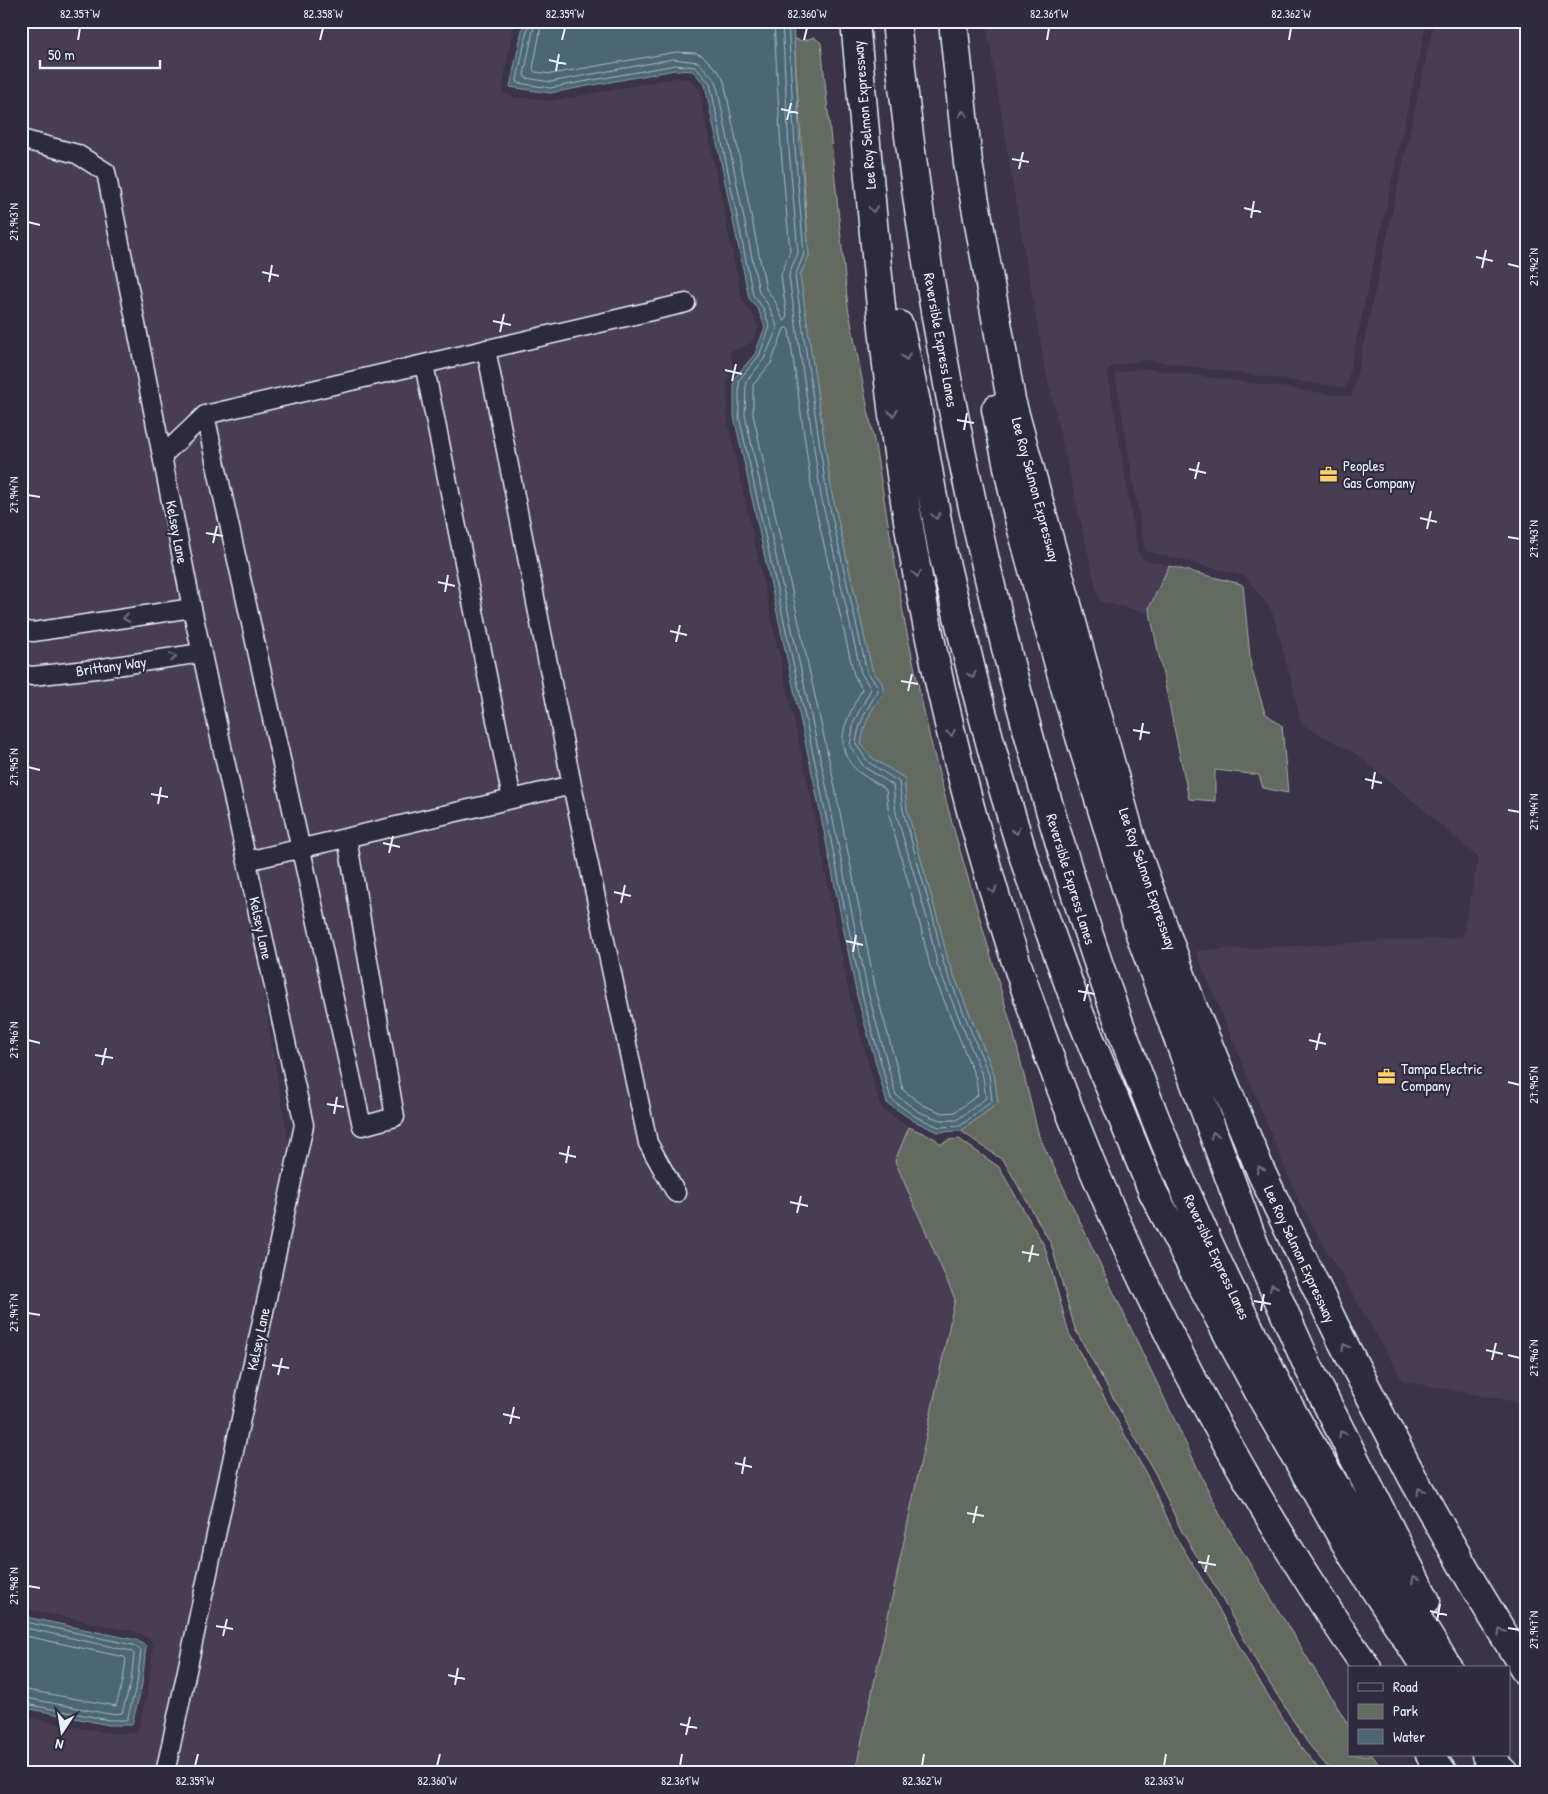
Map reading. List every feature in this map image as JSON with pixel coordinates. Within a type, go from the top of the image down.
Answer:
[{"type":"highway","name":"Lee Roy Selmon Expressway","points":[[856,21],[887,362],[901,475],[920,587],[962,779],[988,873],[1017,966],[1088,1157],[1150,1297],[1229,1448],[1272,1522],[1366,1666]]},
{"type":"highway","name":"Reversible Express Lanes","points":[[896,21],[917,202],[935,315],[957,428],[1004,640],[1040,777],[1084,923],[1139,1077],[1192,1206],[1223,1274],[1313,1448],[1447,1666]]},
{"type":"highway","name":"Lee Roy Selmon Expressway","points":[[953,21],[968,163],[1011,400],[1131,838],[1193,1008],[1262,1174],[1376,1409],[1473,1584],[1527,1673]]},
{"type":"highway","points":[[968,163],[965,240],[984,353],[1018,515],[1067,694],[1142,940],[1254,1244],[1304,1357],[1432,1613],[1463,1666]]},
{"type":"highway","points":[[880,278],[891,300],[898,324],[916,402],[943,554],[998,772],[1028,871],[1080,1015],[1153,1192],[1208,1296],[1261,1396],[1353,1556],[1425,1666]]},
{"type":"highway","points":[[1431,1756],[1443,1773]]},
{"type":"highway","points":[[1487,1756],[1504,1773]]},
{"type":"highway","points":[[1504,1756],[1516,1773]]},
{"type":"street","name":"Kelsey Lane","points":[[21,139],[77,154],[106,172],[201,653],[304,1125],[165,1773]]},
{"type":"street","points":[[162,456],[206,415],[686,303]]},
{"type":"street","points":[[486,349],[572,785],[648,1144],[676,1193]]},
{"type":"street","points":[[424,364],[512,799]]},
{"type":"street","points":[[206,415],[362,1126],[395,1117],[347,838]]},
{"type":"street","points":[[21,630],[33,632],[192,608]]},
{"type":"street","name":"Brittany Way","points":[[21,674],[32,676],[96,669],[201,653]]},
{"type":"street","points":[[247,861],[572,785]]},
{"type":"shaded area","points":[[21,21],[514,21],[503,93],[515,98],[523,97],[551,101],[675,78],[689,79],[699,89],[742,300],[753,315],[758,328],[751,343],[730,352],[733,367],[727,378],[727,419],[808,784],[850,998],[880,1105],[883,1110],[909,1127],[895,1161],[955,1299],[855,1773],[173,1773],[312,1127],[257,868],[295,859],[354,1128],[364,1135],[397,1126],[403,1115],[357,845],[566,796],[640,1146],[673,1206],[687,1195],[656,1140],[580,783],[496,356],[696,310],[693,292],[211,403],[196,408],[196,412],[167,439],[114,169],[110,164],[79,145],[21,130]]},
{"type":"shaded area","points":[[986,21],[1427,21],[1346,388],[1145,360],[1115,365],[1109,369],[1108,374],[1138,553],[1143,559],[1169,566],[1149,608],[1151,614],[1099,601],[1045,368]]},
{"type":"shaded area","points":[[1434,21],[1527,21],[1527,1404],[1403,1381],[1299,1202],[1196,951],[1462,937],[1479,858],[1356,754],[1301,724],[1272,611],[1245,576],[1145,551],[1115,373],[1143,368],[1352,397]]},
{"type":"shaded area","points":[[21,149],[74,163],[99,178],[153,453],[150,456],[154,461],[182,600],[33,623],[21,620]]},
{"type":"shaded area","points":[[480,360],[562,778],[518,788],[434,371]]},
{"type":"shaded area","points":[[417,375],[502,792],[308,837],[216,422]]},
{"type":"shaded area","points":[[201,431],[291,841],[253,850],[200,606],[171,459]]},
{"type":"shaded area","points":[[185,619],[191,645],[96,660],[32,667],[21,664],[21,639],[31,641]]},
{"type":"shaded area","points":[[195,663],[247,901],[290,1150],[156,1773],[21,1773],[21,1716],[107,1733],[132,1733],[136,1731],[149,1686],[153,1644],[150,1639],[137,1632],[21,1608],[21,683],[30,685],[97,678]]},
{"type":"shaded area","points":[[340,848],[385,1110],[369,1115],[312,855]]},
{"type":"green space","points":[[814,37],[821,43],[848,307],[876,451],[905,624],[930,739],[952,823],[1014,1035],[1039,1136],[1220,1515],[1348,1724],[1348,1756],[1373,1756],[1385,1773],[1332,1773],[1307,1742],[1260,1668],[1215,1586],[1182,1532],[1156,1475],[1075,1329],[1051,1244],[1004,1161],[961,1131],[998,1103],[994,1074],[948,961],[907,810],[904,778],[872,758],[861,744],[864,725],[876,703],[882,683],[872,670],[832,494],[800,275],[809,256],[794,39],[803,41]]},
{"type":"green space","points":[[1169,566],[1243,586],[1251,667],[1265,713],[1282,726],[1288,793],[1263,788],[1259,775],[1215,770],[1215,801],[1189,799],[1149,608]]},
{"type":"green space","points":[[909,1127],[934,1138],[941,1144],[949,1140],[959,1139],[999,1167],[1045,1247],[1069,1333],[1149,1479],[1176,1537],[1209,1591],[1254,1673],[1301,1747],[1322,1773],[855,1773],[955,1299],[895,1161]]},
{"type":"water","points":[[524,21],[793,21],[800,149],[809,256],[800,275],[832,494],[872,670],[882,683],[884,694],[868,718],[861,744],[872,758],[904,778],[907,810],[948,961],[994,1074],[998,1103],[961,1131],[938,1132],[914,1121],[887,1103],[857,996],[814,782],[734,416],[734,378],[755,354],[765,327],[759,311],[749,298],[705,85],[693,71],[675,70],[550,93],[510,87]]},
{"type":"water","points":[[21,1616],[136,1640],[146,1646],[142,1684],[132,1725],[109,1725],[21,1707]]},
{"type":"place","name":"Peoples Gas Company","points":[[1329,474]]},
{"type":"place","name":"Tampa Electric Company","points":[[1387,1077]]}]
